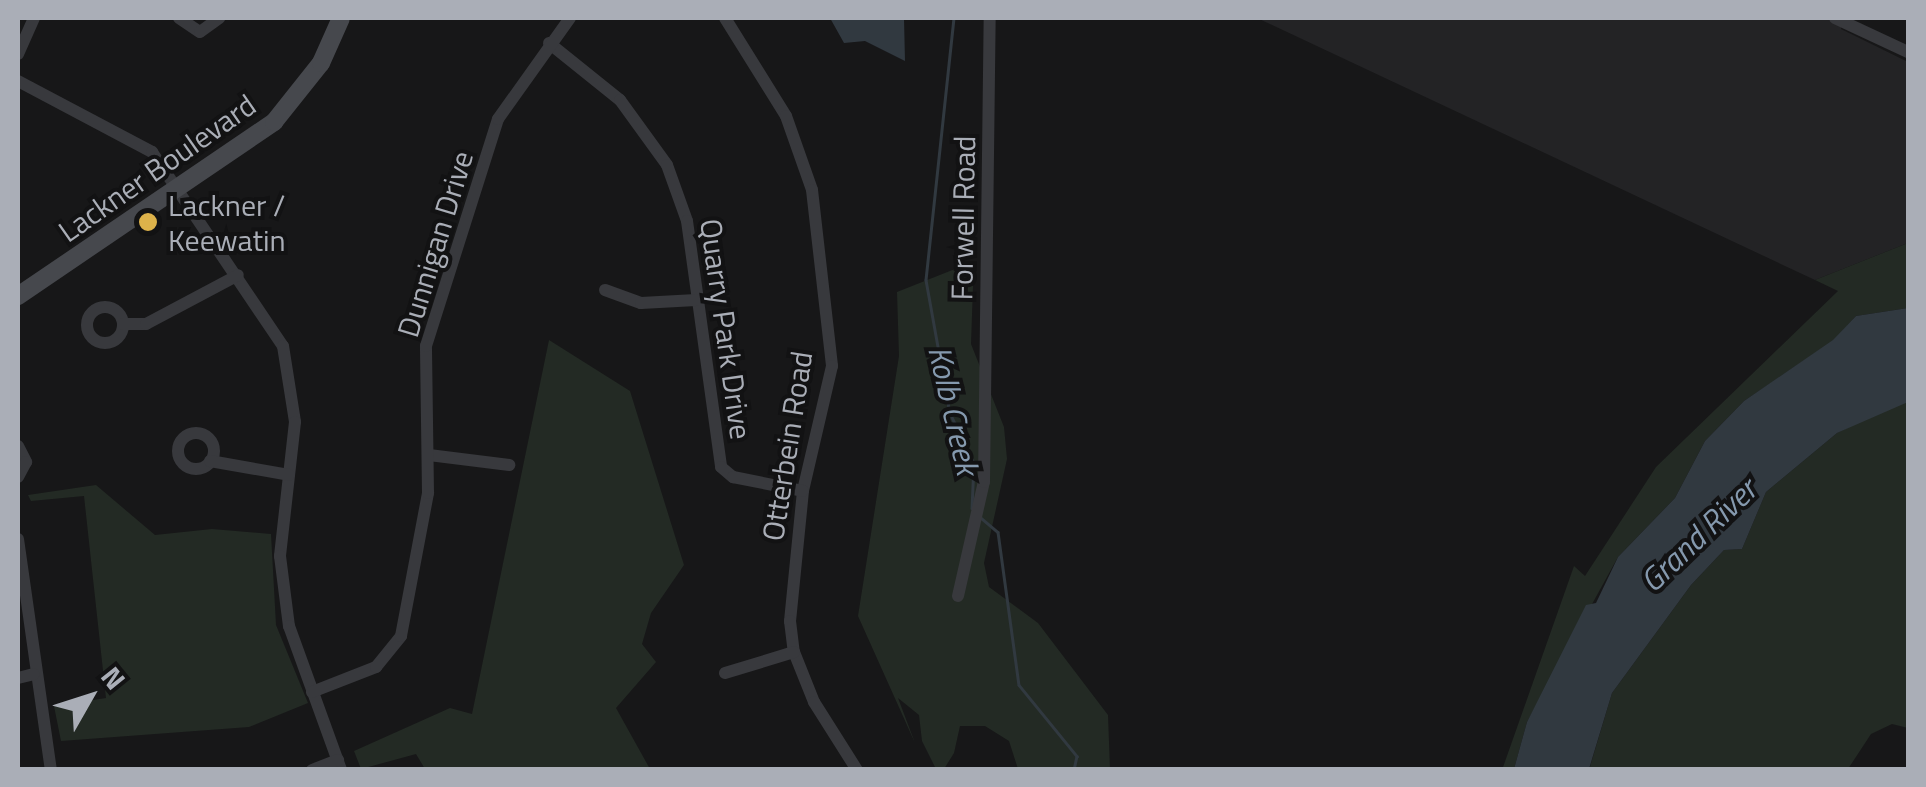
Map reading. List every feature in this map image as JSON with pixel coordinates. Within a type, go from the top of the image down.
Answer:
[{"type":"main road","name":"Lackner Boulevard","points":[[18,296],[274,122],[321,63],[341,18]]},
{"type":"street","points":[[18,54],[34,18]]},
{"type":"street","points":[[178,18],[200,32],[220,18]]},
{"type":"street","name":"Dunnigan Drive","points":[[312,692],[376,667],[395,650],[425,517],[426,346],[498,119],[548,43],[570,18]]},
{"type":"street","name":"Otterbein Road","points":[[724,18],[786,116],[812,190],[832,366],[803,491],[790,588],[794,652],[814,702],[858,770]]},
{"type":"street","name":"Forwell Road","points":[[958,596],[982,510],[990,18]]},
{"type":"street","points":[[1836,18],[1908,52]]},
{"type":"street","name":"Quarry Park Drive","points":[[548,43],[620,100],[667,164],[688,221],[721,467],[733,477],[803,491]]},
{"type":"street","points":[[18,81],[138,140],[178,187],[269,321],[289,369],[296,422],[280,556],[288,626],[339,764],[312,770]]},
{"type":"street","points":[[123,324],[146,324],[195,303],[238,275]]},
{"type":"street","points":[[605,290],[641,303],[696,300]]},
{"type":"street","points":[[18,446],[26,462],[18,478]]},
{"type":"street","points":[[428,455],[509,465]]},
{"type":"street","points":[[210,462],[289,475]]},
{"type":"street","points":[[18,539],[34,674],[51,770]]},
{"type":"street","points":[[726,672],[794,652]]},
{"type":"street","points":[[18,678],[34,674]]},
{"type":"shaded area","points":[[1257,18],[1844,18],[1841,29],[1908,62],[1908,243],[1815,280]]},
{"type":"shaded area","points":[[1908,243],[1908,308],[1856,316],[1833,341],[1744,401],[1705,441],[1675,498],[1618,557],[1527,722],[1514,769],[1502,770],[1574,566],[1585,576],[1656,467],[1838,291],[1815,280]]},
{"type":"shaded area","points":[[960,267],[973,286],[971,344],[1004,427],[1007,459],[984,563],[989,587],[1038,623],[1108,715],[1110,769],[1018,769],[1009,741],[985,726],[960,726],[954,753],[944,769],[936,769],[922,741],[919,715],[898,698],[915,743],[858,616],[899,356],[897,292]]},
{"type":"shaded area","points":[[549,340],[630,391],[684,565],[651,613],[642,644],[656,662],[616,708],[650,769],[425,769],[416,754],[361,769],[354,751],[450,708],[472,714]]},
{"type":"shaded area","points":[[1908,398],[1908,728],[1892,724],[1871,734],[1848,769],[1589,770],[1612,693],[1691,585],[1724,550],[1742,549],[1766,492],[1837,433]]},
{"type":"shaded area","points":[[96,485],[155,535],[212,529],[271,534],[276,625],[308,703],[249,727],[61,741],[54,706],[106,698],[84,496],[31,501],[28,495]]},
{"type":"water","points":[[830,18],[904,18],[905,61],[865,41],[844,43]]},
{"type":"water","name":"Grand River","points":[[1908,308],[1908,402],[1837,433],[1766,492],[1742,549],[1724,550],[1691,585],[1612,693],[1589,769],[1514,769],[1527,722],[1586,605],[1596,603],[1618,557],[1675,498],[1705,441],[1744,401],[1833,340],[1856,316]]},
{"type":"waterway","name":"Kolb Creek","points":[[954,18],[926,280],[950,413],[974,463],[972,508]]},
{"type":"waterway","name":"Kolb Creek","points":[[980,517],[998,532],[1019,685],[1077,756],[1074,770]]},
{"type":"place","name":"Lackner / Keewatin","points":[[148,222]]}]
